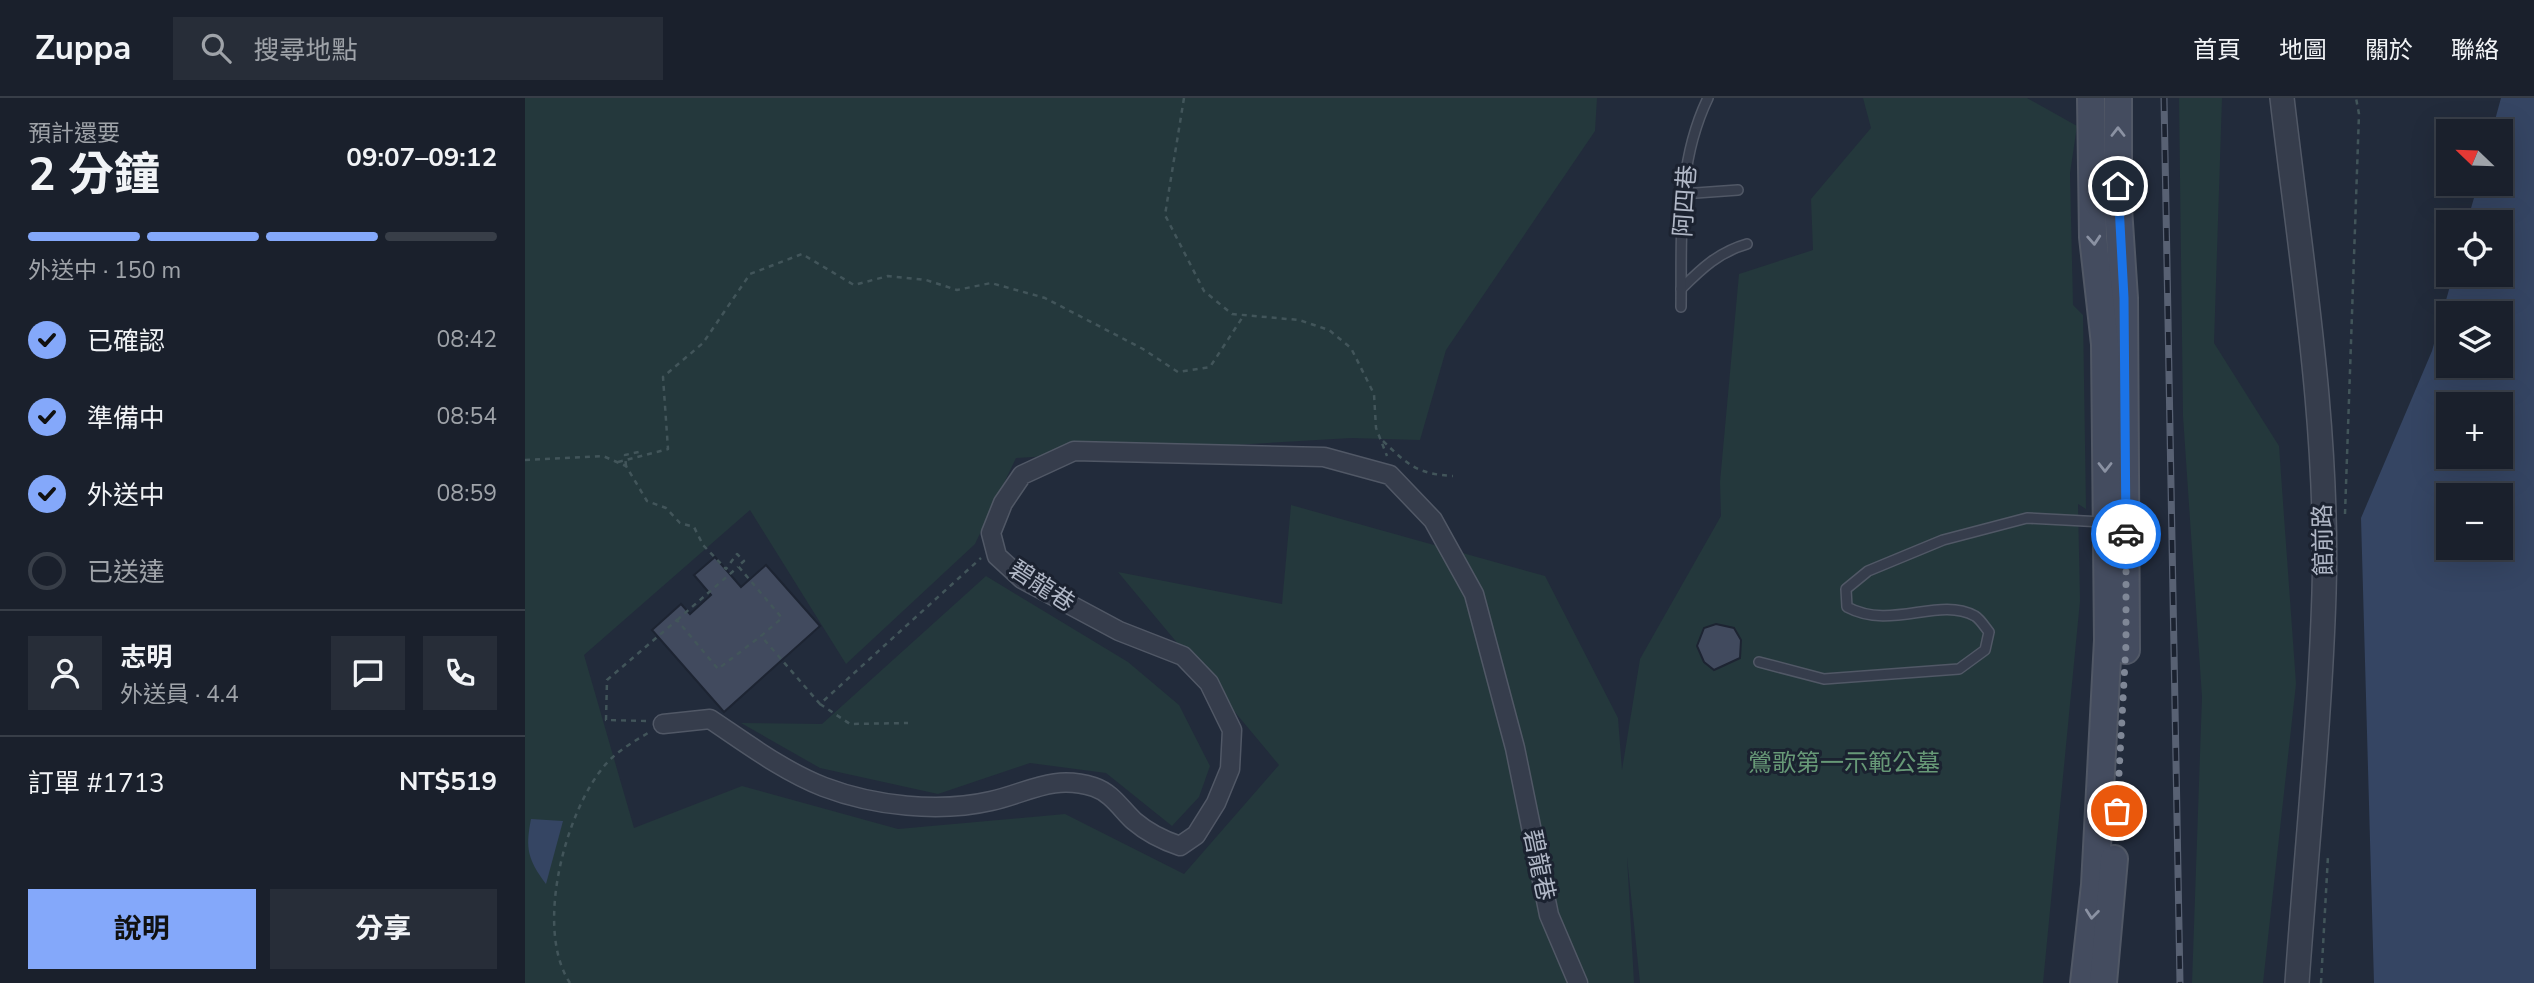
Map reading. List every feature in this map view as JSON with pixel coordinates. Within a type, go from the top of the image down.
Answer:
[{"type":"main road","points":[[2091,98],[2093,237],[2105,344],[2126,644],[2112,895],[2103,983]]},
{"type":"main road","points":[[2084,983],[2095,885],[2116,523],[2118,98]]},
{"type":"street","name":"館前路","points":[[2282,98],[2312,353],[2321,466],[2324,592],[2297,983]]},
{"type":"street","name":"碧龍巷","points":[[663,724],[710,719],[761,754],[824,786],[871,800],[943,808],[992,801],[1032,786],[1057,783],[1095,787],[1116,800],[1132,819],[1157,838],[1180,846],[1196,835],[1216,803],[1230,769],[1232,730],[1209,683],[1183,656],[1119,631],[1021,579],[997,556],[991,533],[1003,503],[1022,475],[1074,451],[1324,457],[1391,475],[1433,520],[1474,594],[1515,748],[1549,915],[1579,983]]},
{"type":"lane","name":"阿四巷","points":[[1681,307],[1682,194],[1692,134],[1708,98]]},
{"type":"lane","points":[[1682,194],[1738,190]]},
{"type":"lane","points":[[1681,289],[1708,262],[1727,250],[1747,244]]},
{"type":"lane","points":[[1759,662],[1824,679],[1959,669],[1985,650],[1989,632],[1976,617],[1952,610],[1882,618],[1863,616],[1847,607],[1846,589],[1868,571],[1943,540],[2027,518],[2116,523]]},
{"type":"path","points":[[1184,98],[1165,215],[1204,291],[1232,314],[1299,320],[1329,330],[1351,348],[1374,394],[1377,428],[1384,440],[1409,465],[1427,475],[1453,476]]},
{"type":"path","points":[[618,462],[668,449],[663,377],[703,344],[750,274],[802,254],[854,285],[888,276],[926,280],[957,290],[991,283],[1045,298],[1143,349],[1178,372],[1210,366],[1244,315]]},
{"type":"path","points":[[1384,440],[1391,475]]},
{"type":"path","points":[[643,451],[625,455],[626,466],[647,501],[666,508],[680,523],[694,527],[703,545],[726,569],[737,554],[744,561],[607,680],[606,720],[663,724]]},
{"type":"path","points":[[525,460],[569,456],[590,459],[603,456],[626,466]]},
{"type":"path","points":[[820,704],[995,547]]},
{"type":"path","points":[[677,620],[717,669],[782,618],[738,566]]},
{"type":"path","points":[[761,636],[820,704],[850,724],[908,723]]},
{"type":"path","points":[[570,983],[560,967],[554,900],[568,837],[578,810],[605,765],[622,750],[663,724]]},
{"type":"green space","name":"鶯歌第一示範公墓","points":[[525,98],[1597,98],[1595,131],[1446,350],[1420,440],[1351,438],[1016,458],[975,544],[846,664],[750,510],[584,655],[634,828],[742,786],[898,829],[1065,814],[1184,874],[1279,765],[1118,572],[1282,604],[1291,505],[1545,576],[1618,718],[1622,770],[1640,659],[1721,516],[1720,482],[1739,274],[1813,250],[1811,199],[1871,128],[1863,98],[2027,98],[2077,126],[2070,173],[2073,305],[2083,315],[2086,509],[2078,504],[2080,601],[2043,983],[1640,983],[1627,857],[1634,983],[525,983]]},
{"type":"green space","points":[[2179,98],[2222,98],[2214,343],[2279,446],[2296,684],[2263,983],[2192,983],[2202,697],[2183,416]]},
{"type":"green space","points":[[986,576],[1128,662],[1179,705],[1210,766],[1199,797],[1172,826],[1106,773],[1030,763],[938,794],[820,768],[741,723],[822,724]]},
{"type":"water","points":[[2501,98],[2534,98],[2534,983],[2374,983],[2361,518],[2436,337],[2436,378],[2513,378],[2513,301],[2446,301],[2450,287],[2513,287],[2513,210],[2470,210],[2475,196],[2513,196],[2513,119],[2495,119]]},
{"type":"water","points":[[531,819],[563,821],[546,884],[529,854]]},
{"type":"building","points":[[715,557],[741,587],[766,565],[820,626],[724,712],[652,630],[681,604],[690,614],[711,595],[694,575]]},
{"type":"building","points":[[1716,624],[1734,628],[1741,640],[1740,658],[1714,670],[1704,662],[1697,646],[1704,628]]},
{"type":"railway","points":[[2164,98],[2180,983]]},
{"type":"way so far","points":[[2117,811],[2126,644],[2126,534]]},
{"type":"route","points":[[2118,186],[2124,298],[2126,534]]}]
